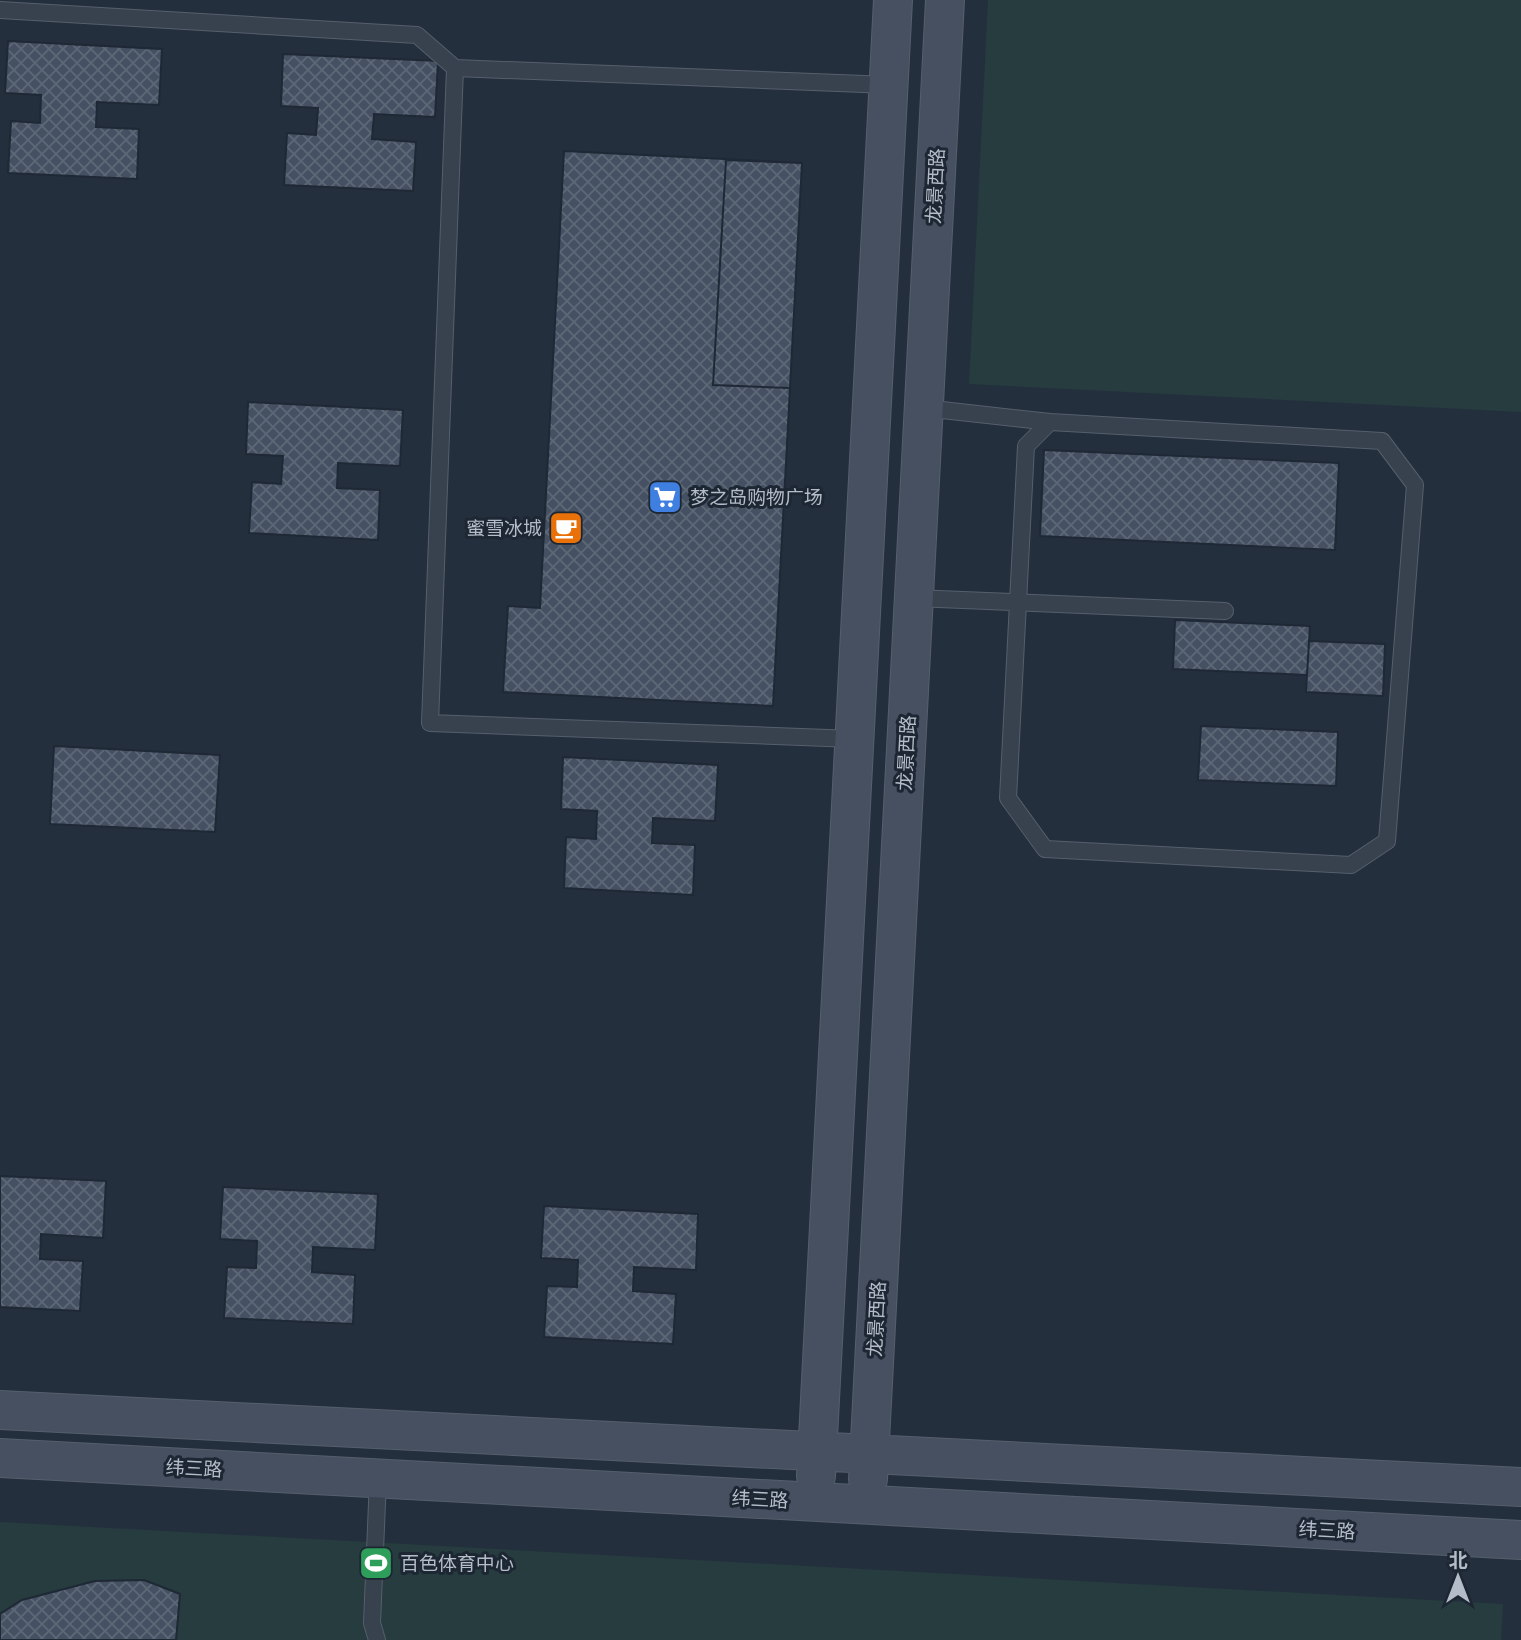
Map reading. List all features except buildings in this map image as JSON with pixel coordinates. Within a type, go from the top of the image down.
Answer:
[{"type":"main road","points":[[814,1502],[893,0]]},
{"type":"main road","name":"龙景西路","points":[[867,1505],[945,0]]},
{"type":"main road","points":[[0,1410],[1521,1487]]},
{"type":"main road","name":"纬三路","points":[[0,1458],[1521,1540]]},
{"type":"lane","points":[[0,10],[417,35],[455,68],[889,85]]},
{"type":"lane","points":[[455,68],[430,723],[854,739]]},
{"type":"lane","points":[[923,408],[1051,422],[1382,441],[1415,485],[1387,841],[1351,866],[1045,849],[1007,799],[1026,446],[1051,422]]},
{"type":"lane","points":[[914,598],[1225,611]]},
{"type":"lane","points":[[377,1640],[372,1623],[378,1478]]},
{"type":"green space","points":[[988,0],[1521,0],[1521,412],[969,384]]},
{"type":"green space","name":"百色体育中心","points":[[0,1522],[1503,1604],[1501,1640],[0,1640]]},
{"type":"place","name":"梦之岛购物广场","points":[[665,497]]},
{"type":"place","name":"蜜雪冰城","points":[[566,528]]},
{"type":"place","name":"百色体育中心","points":[[376,1563]]}]
